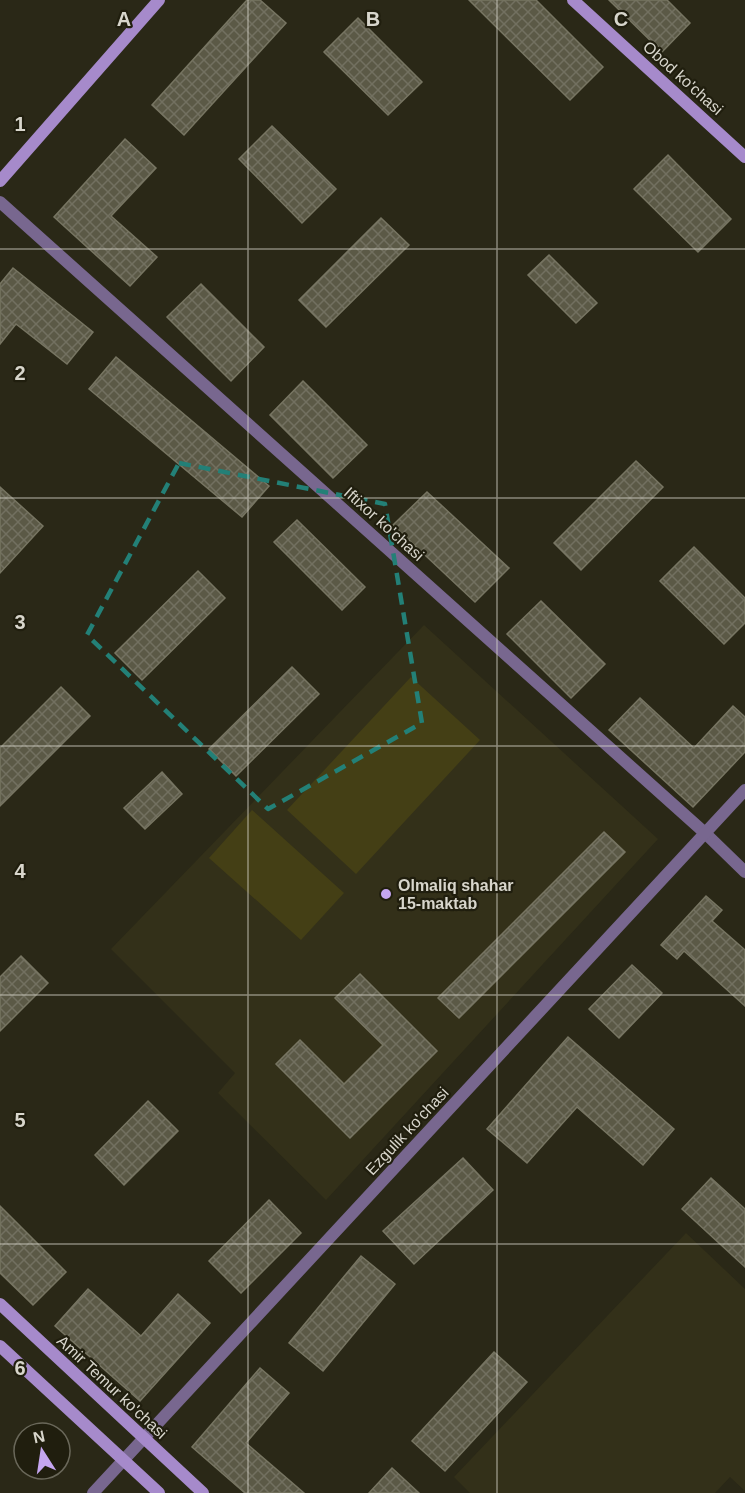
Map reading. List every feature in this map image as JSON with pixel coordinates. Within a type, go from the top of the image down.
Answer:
[{"type":"main road","points":[[0,181],[159,0]]},
{"type":"main road","name":"Obod ko'chasi","points":[[573,0],[745,157]]},
{"type":"main road","name":"Amir Temur ko'chasi","points":[[0,1304],[203,1493]]},
{"type":"main road","points":[[0,1346],[159,1493]]},
{"type":"street","name":"Iftixor ko'chasi","points":[[0,202],[705,833],[745,872]]},
{"type":"street","name":"Ezgulik ko'chasi","points":[[93,1493],[745,790]]},
{"type":"highlighted area","points":[[179,463],[385,504],[422,723],[268,809],[87,635]]},
{"type":"shaded area","name":"Olmaliq shahar 15-maktab","points":[[424,625],[658,839],[326,1200],[218,1093],[235,1073],[111,949]]},
{"type":"shaded area","points":[[411,677],[480,740],[356,874],[287,810]]},
{"type":"shaded area","points":[[252,810],[344,893],[301,940],[209,858]]},
{"type":"shaded area","points":[[686,1233],[745,1289],[745,1491],[730,1477],[715,1493],[470,1493],[454,1477]]},
{"type":"building","points":[[247,0],[260,0],[286,23],[184,135],[152,105]]},
{"type":"building","points":[[469,0],[536,0],[603,67],[570,100]]},
{"type":"building","points":[[609,0],[667,0],[690,23],[662,52]]},
{"type":"building","points":[[358,18],[422,82],[388,115],[324,52]]},
{"type":"building","points":[[272,126],[336,189],[302,223],[239,159]]},
{"type":"building","points":[[125,139],[156,168],[111,216],[157,257],[130,286],[54,217]]},
{"type":"building","points":[[668,155],[731,219],[698,252],[634,189]]},
{"type":"building","points":[[381,218],[409,245],[326,327],[299,300]]},
{"type":"building","points":[[549,255],[597,303],[576,323],[528,275]]},
{"type":"building","points":[[13,268],[93,332],[67,364],[16,324],[0,344],[0,284]]},
{"type":"building","points":[[201,284],[264,347],[231,381],[167,317]]},
{"type":"building","points":[[116,357],[269,486],[242,517],[89,389]]},
{"type":"building","points":[[303,381],[367,445],[333,478],[270,415]]},
{"type":"building","points":[[636,461],[663,487],[581,570],[554,543]]},
{"type":"building","points":[[0,487],[43,526],[0,573]]},
{"type":"building","points":[[427,492],[509,568],[475,602],[393,525]]},
{"type":"building","points":[[297,520],[365,587],[342,610],[274,542]]},
{"type":"building","points":[[694,547],[745,598],[745,623],[724,644],[660,581]]},
{"type":"building","points":[[198,571],[225,598],[142,680],[115,653]]},
{"type":"building","points":[[541,601],[605,664],[571,698],[507,634]]},
{"type":"building","points":[[292,667],[319,694],[236,776],[209,749]]},
{"type":"building","points":[[61,687],[90,716],[0,806],[0,748]]},
{"type":"building","points":[[640,698],[694,748],[733,706],[745,717],[745,752],[693,807],[609,730]]},
{"type":"building","points":[[162,772],[182,794],[145,829],[124,808]]},
{"type":"building","points":[[604,832],[625,852],[459,1018],[438,998]]},
{"type":"building","points":[[706,896],[722,910],[712,921],[745,950],[745,1006],[684,951],[677,959],[661,945]]},
{"type":"building","points":[[21,956],[48,983],[0,1031],[0,977]]},
{"type":"building","points":[[632,965],[662,993],[619,1038],[589,1009]]},
{"type":"building","points":[[360,974],[437,1051],[350,1138],[276,1064],[300,1040],[344,1084],[383,1045],[335,998]]},
{"type":"building","points":[[568,1037],[674,1129],[643,1165],[577,1107],[527,1163],[487,1129]]},
{"type":"building","points":[[148,1101],[178,1131],[124,1185],[95,1155]]},
{"type":"building","points":[[463,1158],[493,1190],[414,1264],[383,1231]]},
{"type":"building","points":[[711,1178],[745,1209],[745,1267],[682,1209]]},
{"type":"building","points":[[269,1200],[301,1233],[241,1293],[209,1261]]},
{"type":"building","points":[[0,1206],[66,1272],[33,1305],[0,1273]]},
{"type":"building","points":[[361,1256],[395,1284],[323,1371],[289,1343]]},
{"type":"building","points":[[88,1289],[141,1336],[178,1294],[210,1323],[140,1401],[55,1326]]},
{"type":"building","points":[[494,1352],[527,1382],[445,1471],[412,1441]]},
{"type":"building","points":[[260,1368],[289,1393],[246,1443],[304,1493],[245,1493],[192,1447]]},
{"type":"building","points":[[392,1468],[419,1493],[369,1493]]},
{"type":"place","name":"Olmaliq shahar 15-maktab","points":[[386,894]]}]
